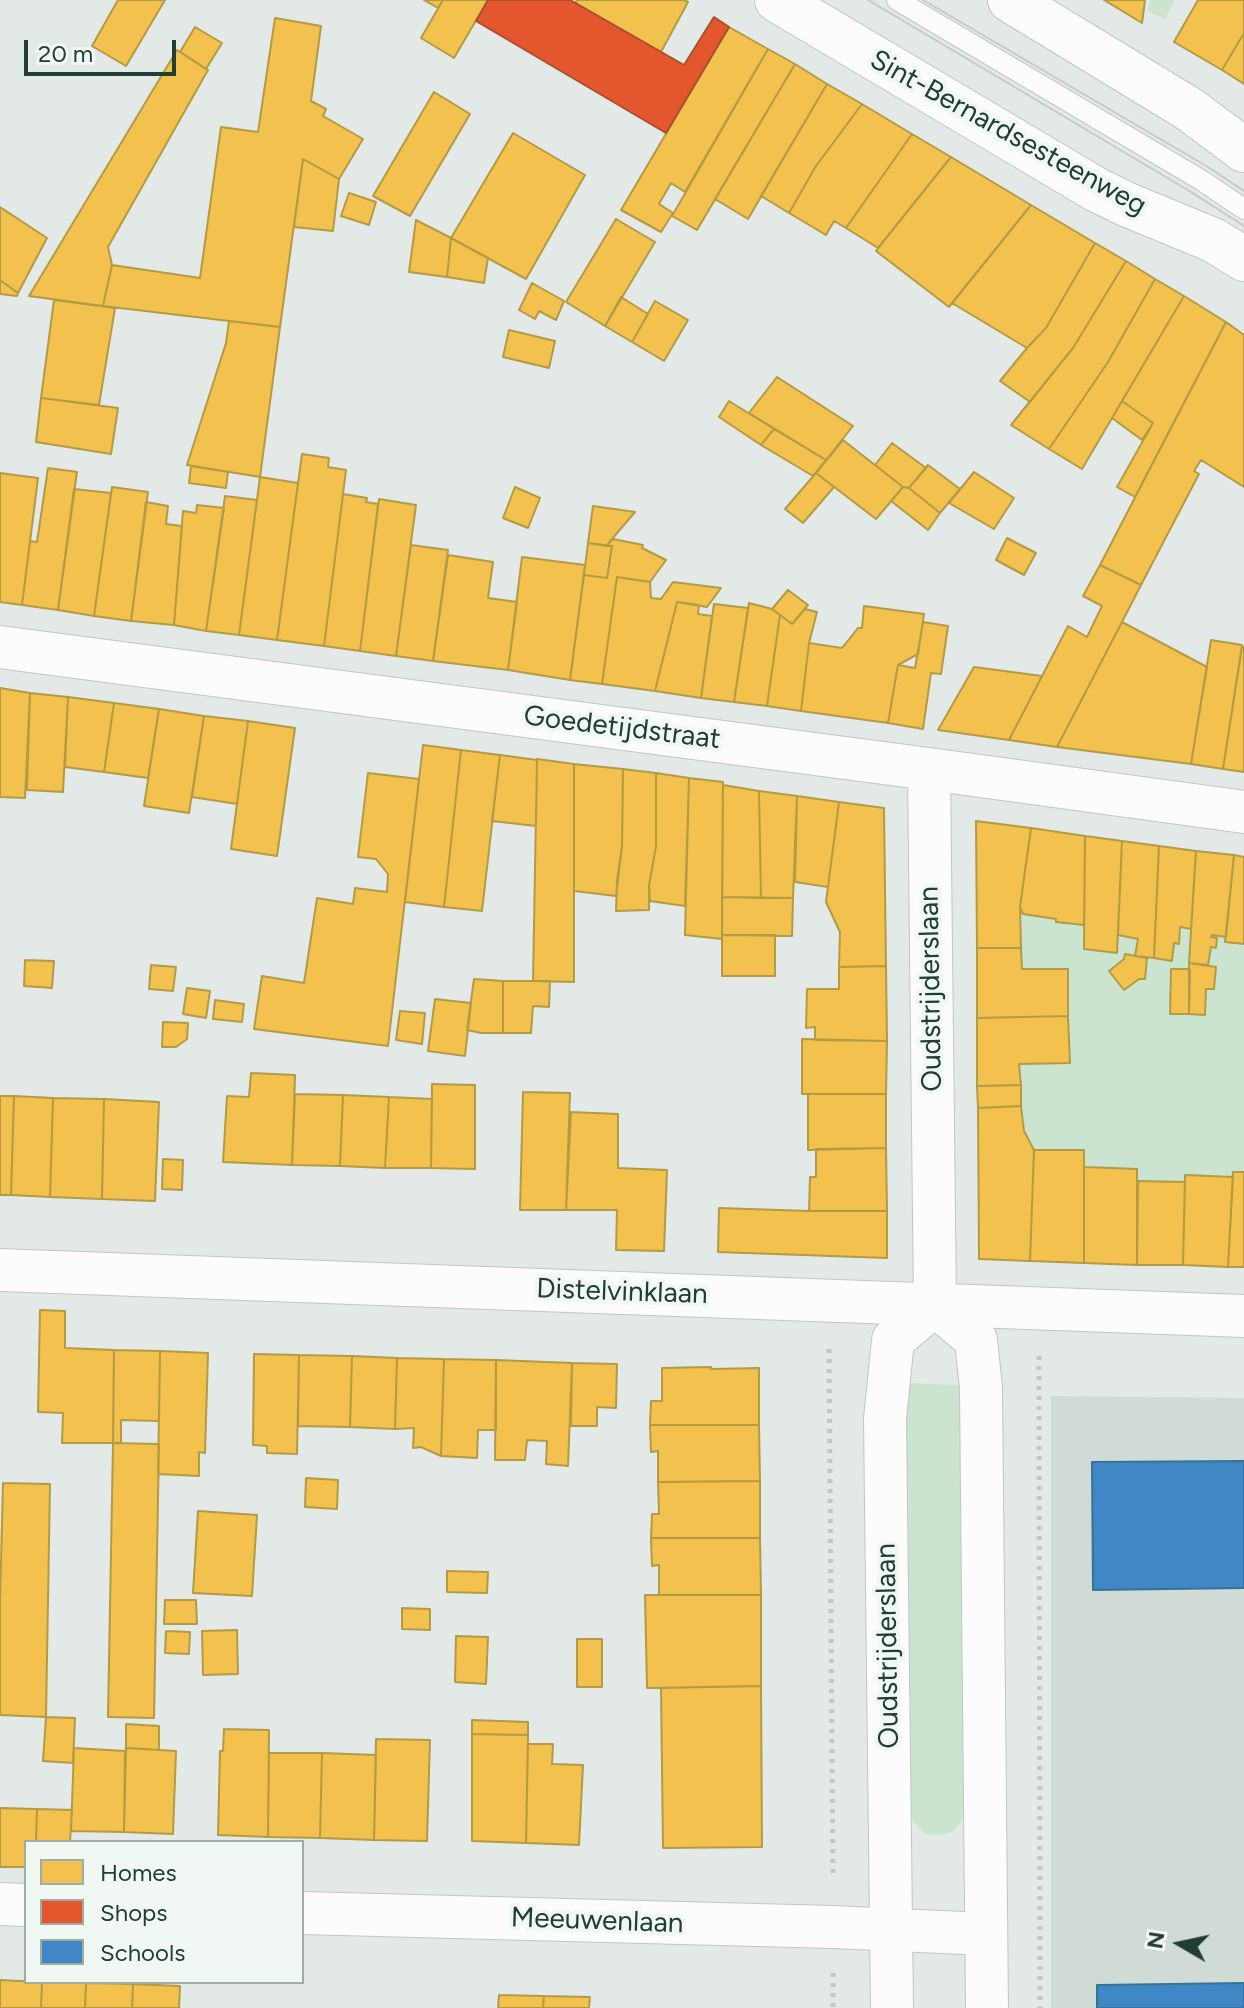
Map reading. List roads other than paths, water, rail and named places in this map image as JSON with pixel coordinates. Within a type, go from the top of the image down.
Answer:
[{"type":"main road","name":"Sint-Bernardsesteenweg","points":[[777,0],[1097,190],[1213,240],[1244,259]]},
{"type":"main road","points":[[1010,0],[1189,109],[1244,150]]},
{"type":"street","name":"Goedetijdstraat","points":[[0,647],[1244,812]]},
{"type":"street","name":"Oudstrijderslaan","points":[[892,2008],[885,1419],[893,1340],[935,1305],[929,769]]},
{"type":"street","name":"Distelvinklaan","points":[[0,1270],[1244,1316]]},
{"type":"street","points":[[935,1305],[976,1340],[981,1388],[987,2008]]},
{"type":"street","points":[[0,1904],[24,1905]]},
{"type":"street","name":"Meeuwenlaan","points":[[304,1913],[985,1934]]},
{"type":"lane","points":[[897,0],[1201,180],[1244,209]]},
{"type":"tram line","points":[[868,0],[1244,226]]},
{"type":"tram line","points":[[923,0],[1244,191]]}]
